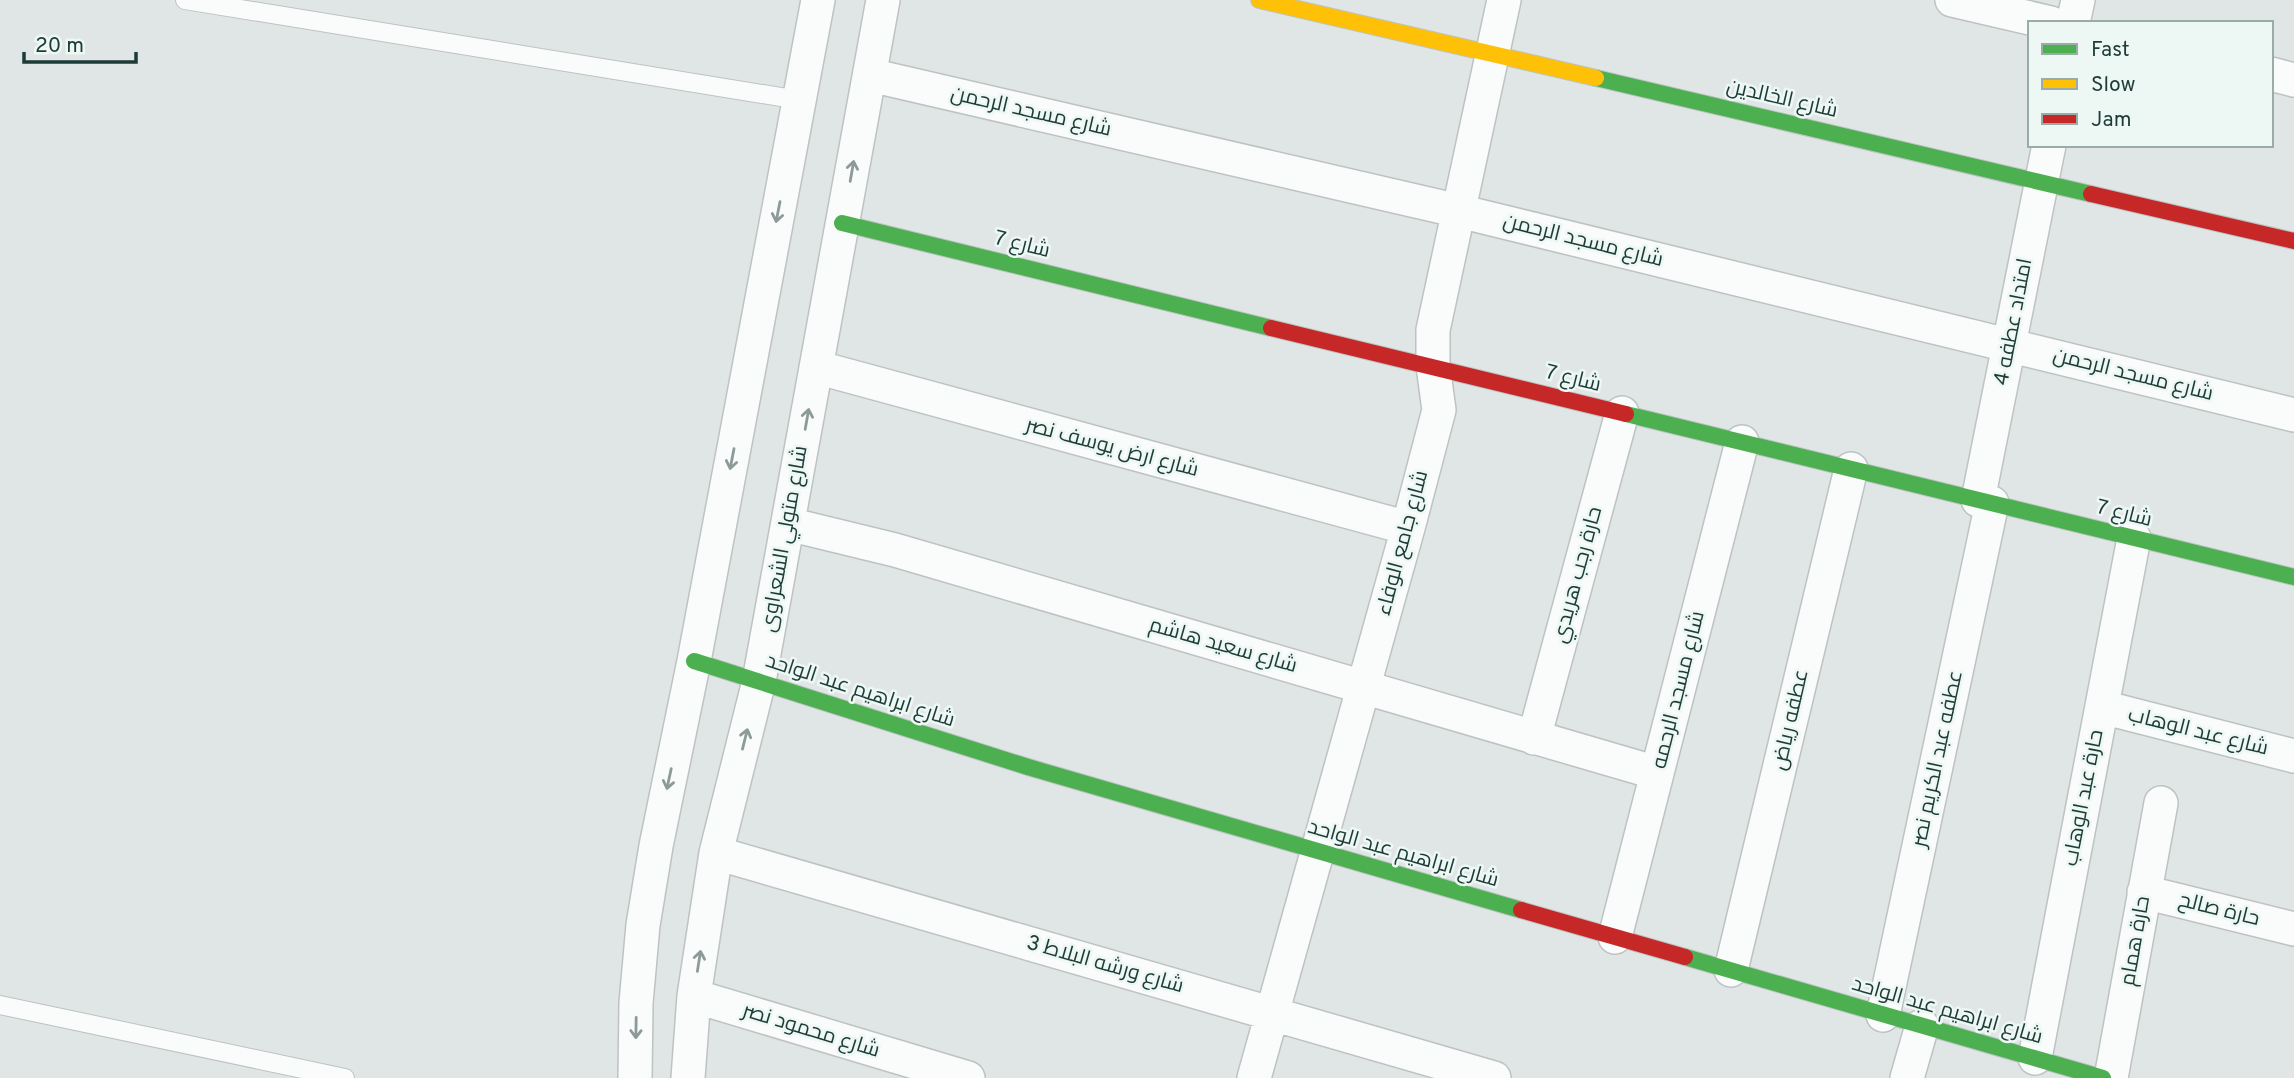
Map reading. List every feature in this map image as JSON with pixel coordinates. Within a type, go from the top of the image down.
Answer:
[{"type":"street","points":[[635,1078],[636,1003],[643,925],[656,846],[694,661],[818,0]]},
{"type":"street","name":"شارع متولي الشعراوى","points":[[688,1078],[694,996],[716,853],[759,681],[883,0]]},
{"type":"street","name":"شارع الخالدين","points":[[1259,0],[2294,240]]},
{"type":"street","name":"شارع جامع الوفاء","points":[[1254,1078],[1439,410],[1433,366],[1433,330],[1504,0]]},
{"type":"street","points":[[1952,0],[2042,21]]},
{"type":"street","points":[[2073,21],[2078,0]]},
{"type":"street","name":"شارع مسجد الرحمن","points":[[870,75],[1460,211],[2294,415]]},
{"type":"street","points":[[2273,75],[2294,80]]},
{"type":"street","name":"امتداد عطفه 4","points":[[1985,501],[2009,345],[2049,147]]},
{"type":"street","name":"شارع 7","points":[[842,223],[2294,577]]},
{"type":"street","name":"شارع ارض يوسف نصر","points":[[816,367],[1408,528]]},
{"type":"street","name":"حارة رجب هريدي","points":[[1534,738],[1622,413]]},
{"type":"street","name":"شارع مسجد الرحمه","points":[[1615,937],[1742,442]]},
{"type":"street","name":"عطفه رياض","points":[[1731,970],[1851,469]]},
{"type":"street","name":"عطفه عبد الكريم نصر","points":[[1883,1015],[1985,501]]},
{"type":"street","name":"شارع سعيد هاشم","points":[[788,524],[908,553],[1657,773]]},
{"type":"street","name":"حارة عبد الوهاب","points":[[2035,1058],[2134,538]]},
{"type":"street","name":"شارع ابراهيم عبد الواحد","points":[[694,661],[1028,767],[2103,1078]]},
{"type":"street","name":"شارع عبد الوهاب","points":[[2102,707],[2294,757]]},
{"type":"street","name":"حارة همام","points":[[2111,1078],[2161,803]]},
{"type":"street","name":"شارع ورشه البلاط 3","points":[[716,853],[1494,1078]]},
{"type":"street","name":"حارة صالح","points":[[2144,892],[2294,929]]},
{"type":"street","name":"شارع محمود نصر","points":[[694,996],[968,1078]]},
{"type":"street","points":[[1907,1078],[1922,1026]]},
{"type":"lane","points":[[186,0],[800,100]]},
{"type":"lane","points":[[0,1005],[345,1078]]},
{"type":"traffic: fast","points":[[1596,78],[2091,194]]},
{"type":"traffic: fast","points":[[842,223],[1271,328]]},
{"type":"traffic: fast","points":[[1626,414],[2294,577]]},
{"type":"traffic: fast","points":[[694,661],[1028,767],[1521,910]]},
{"type":"traffic: fast","points":[[1685,957],[2103,1078]]},
{"type":"traffic: slow","points":[[1259,0],[1596,78]]},
{"type":"traffic: jam","points":[[2091,194],[2294,241]]},
{"type":"traffic: jam","points":[[1271,328],[1626,414]]},
{"type":"traffic: jam","points":[[1521,910],[1685,957]]}]
